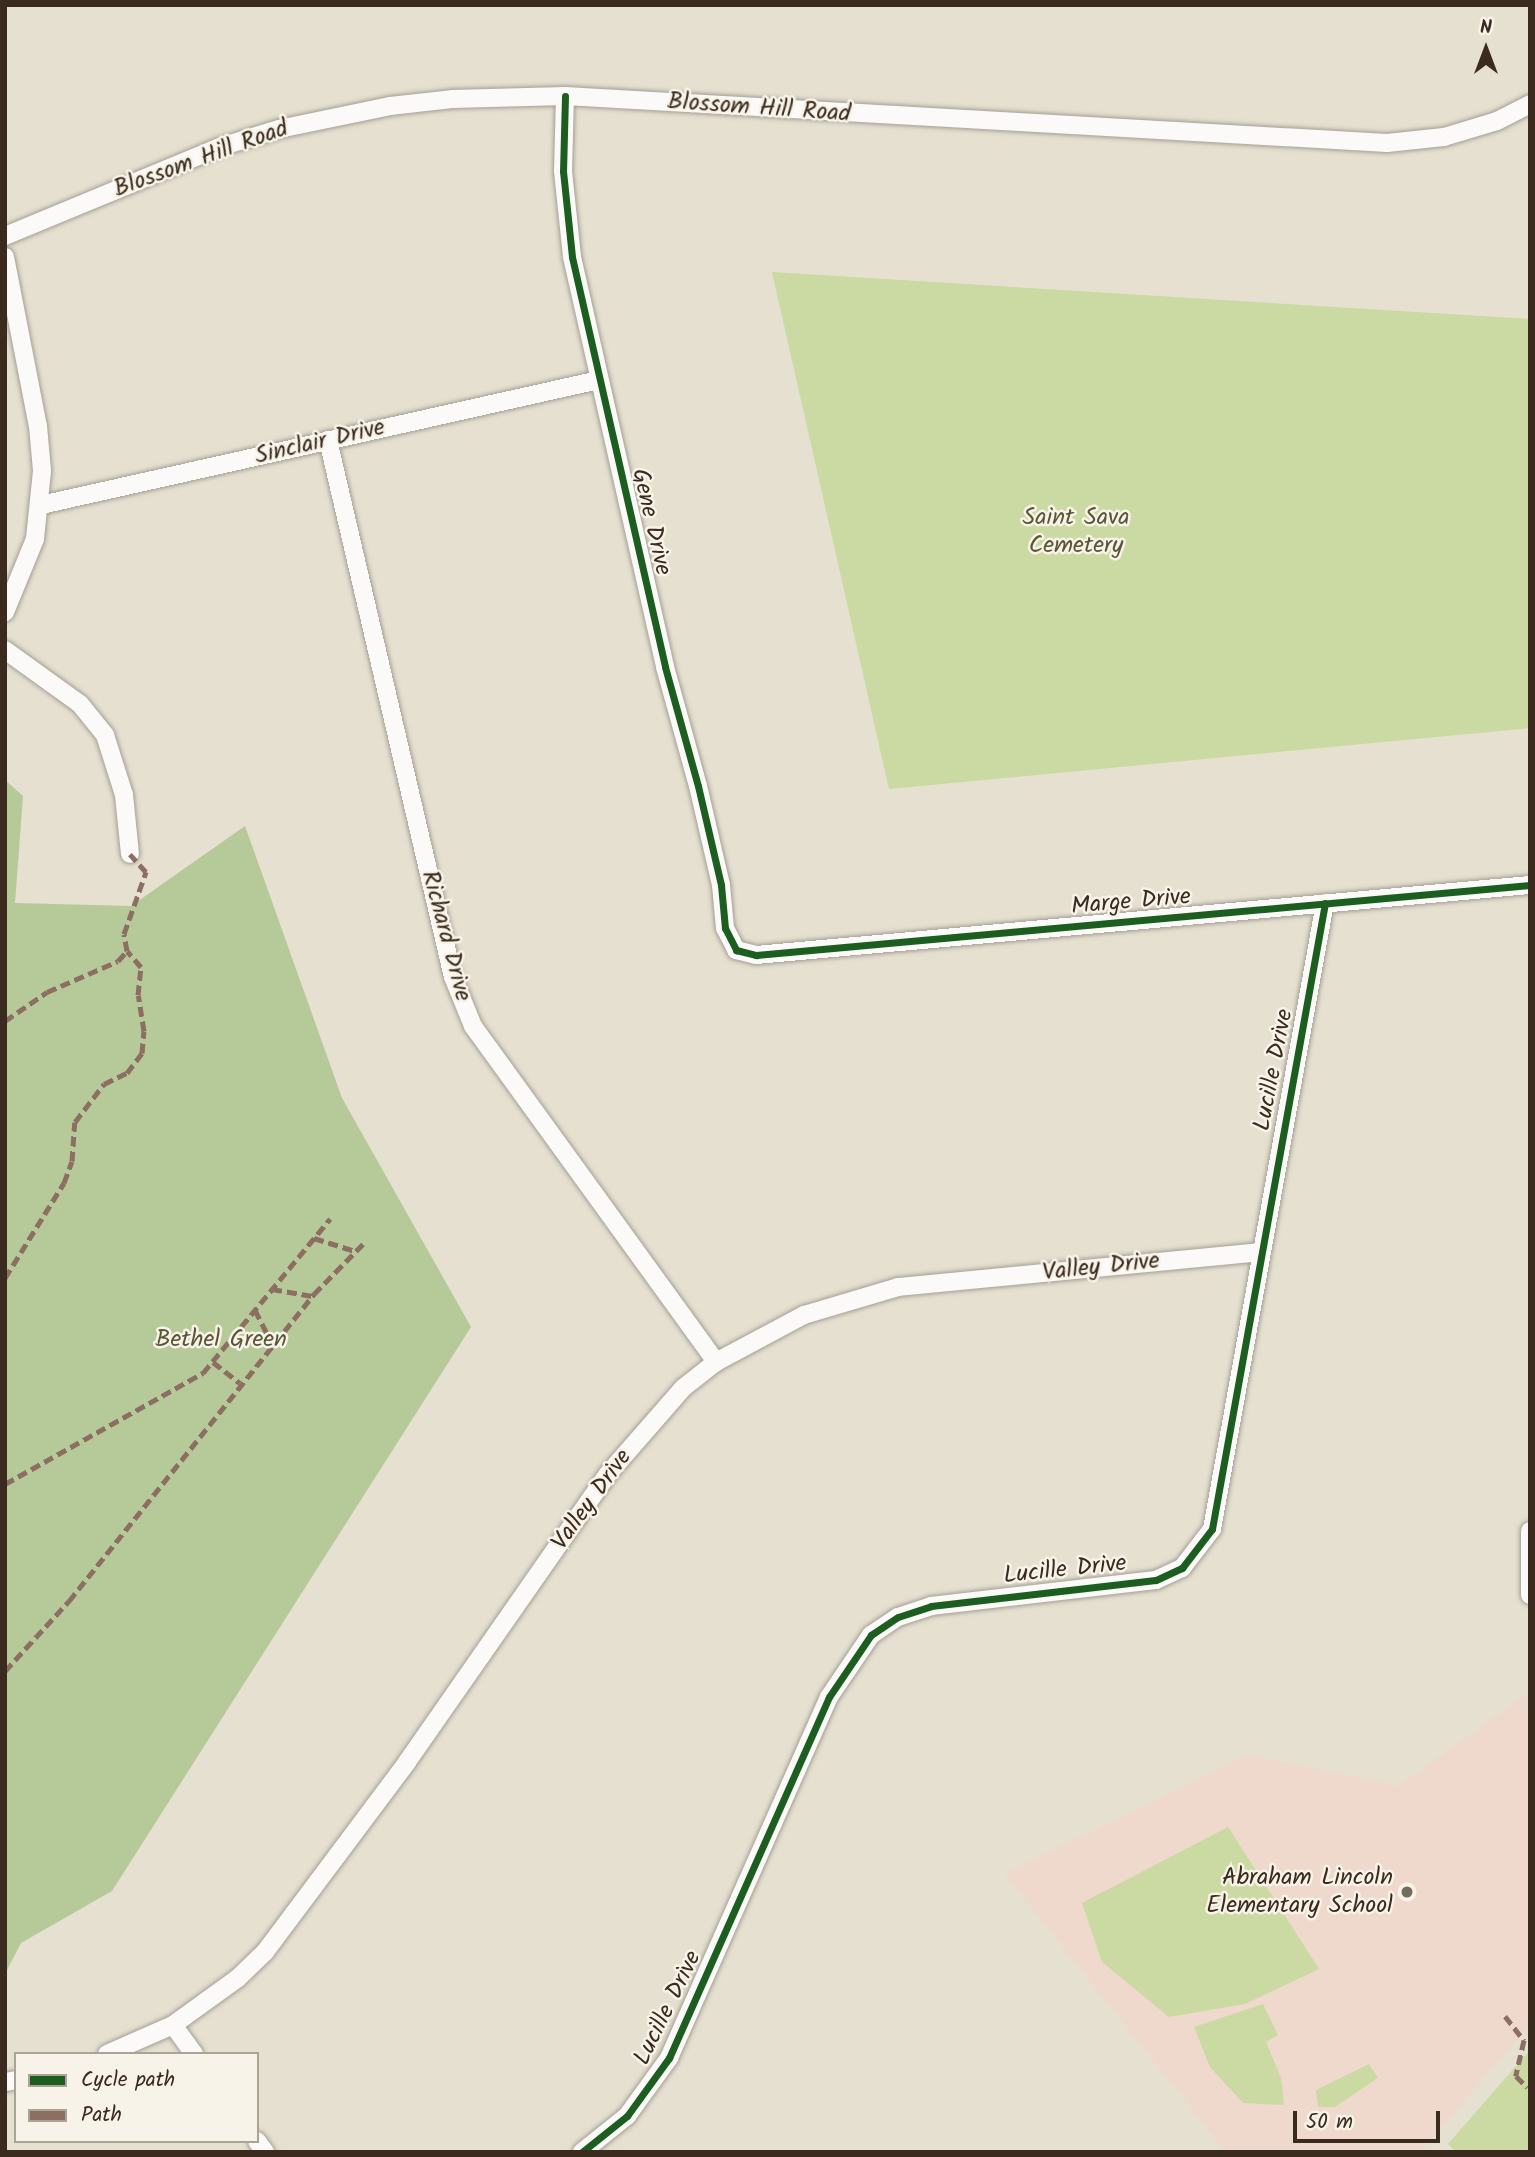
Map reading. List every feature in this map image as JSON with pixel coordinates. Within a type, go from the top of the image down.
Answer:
[{"type":"street","name":"Blossom Hill Road","points":[[5,236],[153,174],[279,129],[427,102],[565,96],[1387,143],[1444,136],[1497,121],[1530,104]]},
{"type":"street","name":"Gene Drive","points":[[565,96],[566,216],[599,380],[665,667],[698,786],[721,885],[725,928],[736,950]]},
{"type":"street","points":[[5,257],[38,426],[41,505],[35,539],[5,612]]},
{"type":"street","name":"Sinclair Drive","points":[[41,505],[599,380]]},
{"type":"street","name":"Richard Drive","points":[[328,440],[453,977],[473,1027],[716,1362]]},
{"type":"street","points":[[5,650],[80,704],[105,735],[122,785],[130,854]]},
{"type":"street","name":"Marge Drive","points":[[736,950],[756,955],[1530,885]]},
{"type":"street","name":"Lucille Drive","points":[[582,2152],[627,2116],[669,2058],[829,1697],[871,1635],[898,1617],[931,1606],[1156,1580],[1182,1568],[1199,1550],[1219,1508],[1260,1252],[1325,903]]},
{"type":"street","name":"Valley Drive","points":[[112,2052],[173,2025],[238,1978],[299,1913],[608,1474],[683,1388],[716,1362],[804,1315],[898,1287],[1260,1252]]},
{"type":"street","points":[[1530,1531],[1530,1595]]},
{"type":"street","points":[[173,2025],[193,2052]]},
{"type":"shaded area","points":[[1530,1692],[1530,2024],[1420,2152],[1226,2152],[1005,1874],[1248,1755],[1399,1786]]},
{"type":"green space","name":"Saint Sava Cemetery","points":[[772,272],[1530,319],[1530,728],[889,789]]},
{"type":"green space","name":"Bethel Green","points":[[5,780],[23,796],[15,903],[131,906],[245,826],[342,1098],[471,1327],[112,1891],[21,1943],[5,1974]]},
{"type":"green space","points":[[1228,1827],[1319,1969],[1245,2004],[1169,2017],[1102,1962],[1082,1903]]},
{"type":"green space","points":[[1263,2004],[1278,2035],[1266,2042],[1281,2078],[1284,2105],[1243,2103],[1210,2067],[1194,2027]]},
{"type":"green space","points":[[1530,2050],[1530,2152],[1456,2152],[1448,2144]]},
{"type":"green space","points":[[1369,2064],[1378,2078],[1335,2107],[1318,2107],[1316,2090]]},
{"type":"marked path","points":[[5,1278],[64,1183],[72,1161],[75,1122],[104,1084],[127,1073],[142,1053],[144,1031],[138,995],[141,967],[127,951],[124,934],[146,872],[130,854]]},
{"type":"marked path","points":[[5,1021],[47,992],[118,961],[127,951]]},
{"type":"marked path","points":[[5,1484],[203,1373],[330,1219]]},
{"type":"marked path","points":[[314,1238],[355,1251]]},
{"type":"marked path","points":[[5,1671],[69,1601],[314,1294],[364,1243]]},
{"type":"marked path","points":[[272,1289],[312,1296]]},
{"type":"marked path","points":[[255,1310],[273,1345]]},
{"type":"marked path","points":[[213,1362],[240,1383]]},
{"type":"marked path","points":[[1505,2016],[1524,2040],[1516,2076],[1527,2087]]},
{"type":"cycle path","points":[[565,96],[563,171],[572,257],[665,667],[698,786],[721,885],[725,928],[736,950],[756,955],[1530,885]]},
{"type":"cycle path","points":[[582,2152],[627,2116],[669,2058],[829,1697],[871,1635],[898,1617],[931,1606],[1156,1580],[1182,1568],[1212,1529],[1325,903]]},
{"type":"place","name":"Abraham Lincoln Elementary School","points":[[1407,1892]]}]
